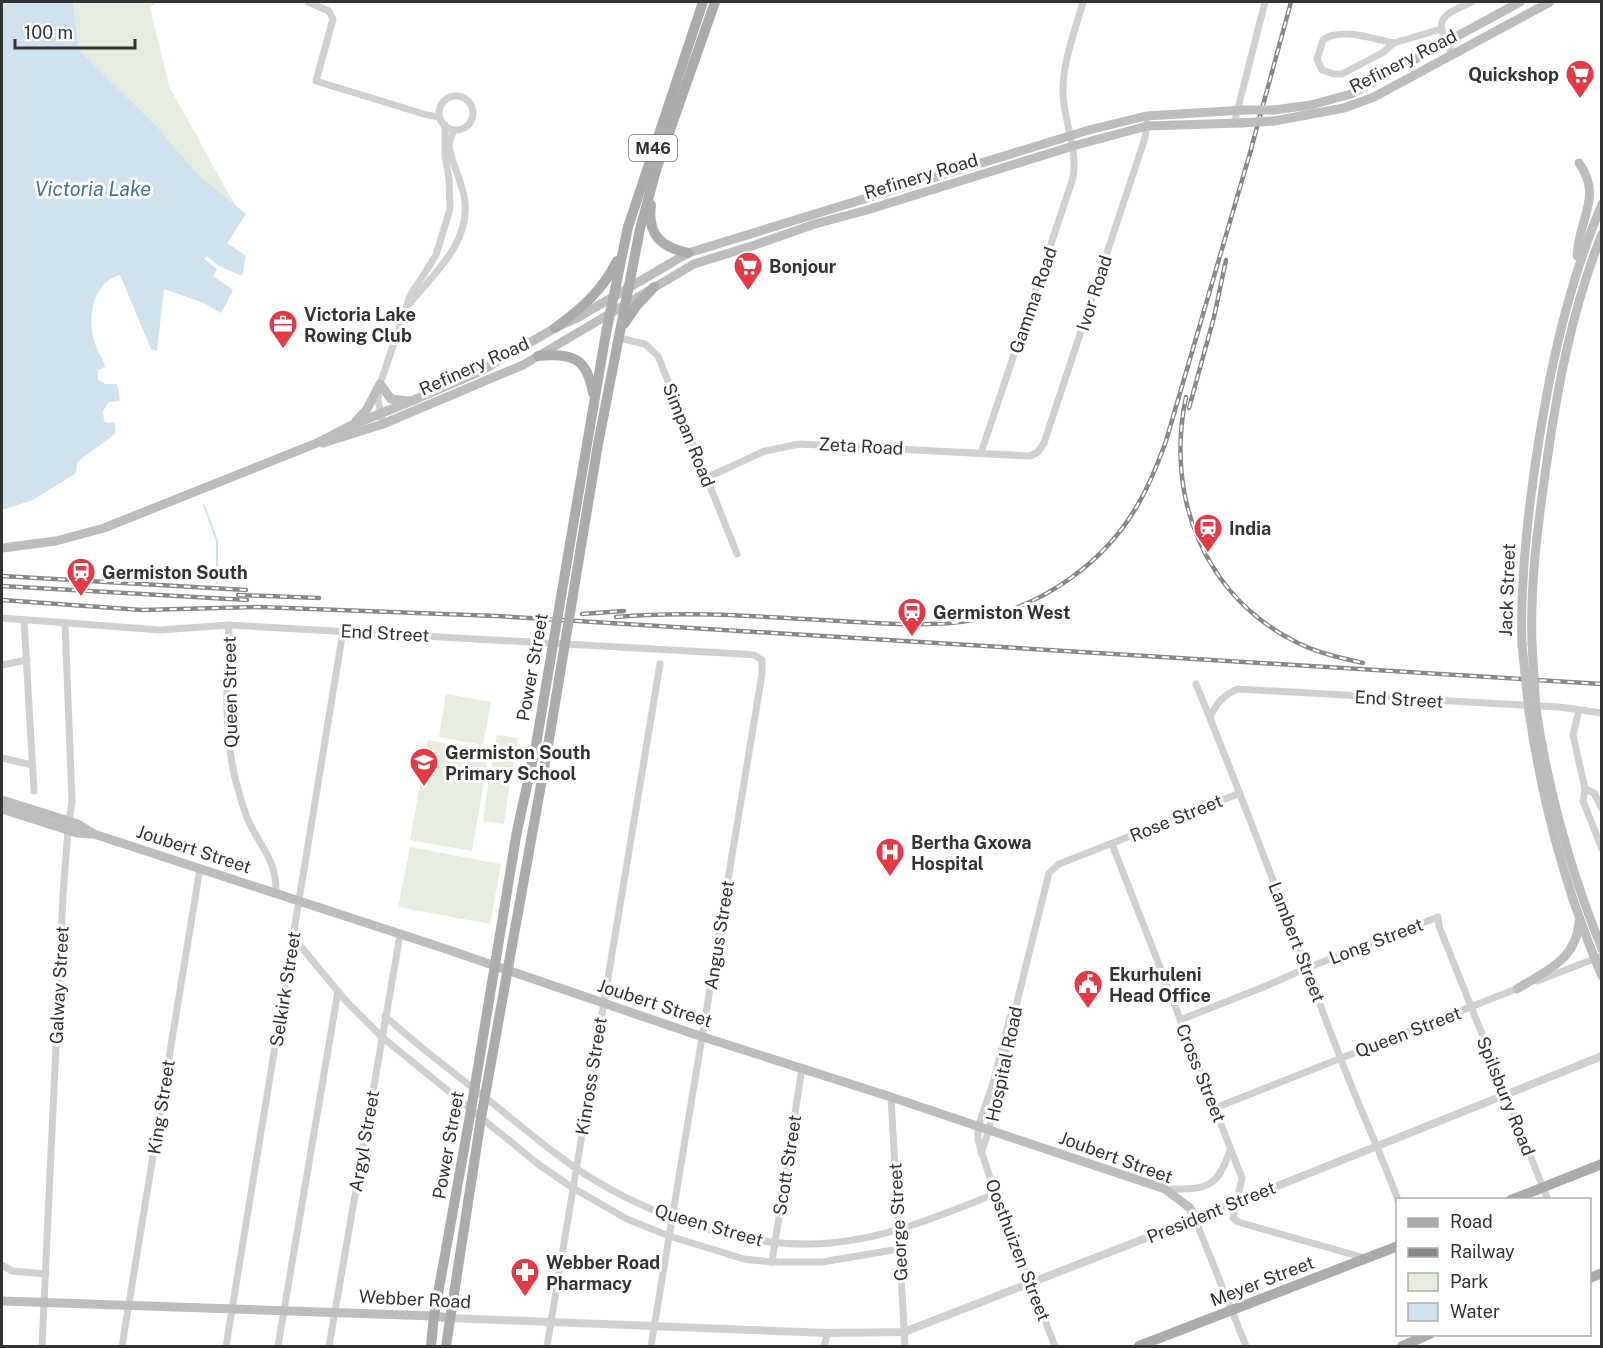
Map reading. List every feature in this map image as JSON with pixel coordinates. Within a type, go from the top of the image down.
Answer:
[{"type":"main road","name":"Power Street","points":[[446,1347],[481,1118],[548,746],[594,399],[606,333],[622,251],[648,163],[703,2]]},
{"type":"main road","name":"Power Street","points":[[431,1347],[434,1316],[517,831],[579,521],[598,444],[640,229],[657,167],[715,2]]},
{"type":"main road","name":"Refinery Road","points":[[317,443],[352,435],[414,400],[481,371],[688,254],[1071,136],[1147,121],[1241,110],[1274,110],[1311,105],[1351,94],[1388,76],[1520,2]]},
{"type":"main road","name":"Refinery Road","points":[[2,548],[56,541],[104,528],[317,443],[350,426],[382,419],[512,370],[694,264],[815,224],[970,179],[1147,121],[1237,123],[1274,121],[1344,108],[1374,97],[1550,2]]},
{"type":"main road","points":[[1341,97],[1344,108]]},
{"type":"main road","points":[[1575,276],[1579,237],[1594,194],[1590,177],[1579,164]]},
{"type":"main road","points":[[657,167],[650,215],[652,230],[667,246],[688,254]]},
{"type":"main road","points":[[967,168],[970,179]]},
{"type":"main road","points":[[918,183],[922,194]]},
{"type":"main road","points":[[865,199],[867,210]]},
{"type":"main road","name":"Jack Street","points":[[1602,204],[1583,248],[1552,367],[1542,415],[1525,540],[1527,645],[1545,803],[1579,916],[1598,957],[1602,976]]},
{"type":"main road","name":"Jack Street","points":[[1527,586],[1536,542],[1553,418],[1576,314],[1602,234]]},
{"type":"main road","points":[[555,328],[593,297],[608,280],[622,251]]},
{"type":"main road","points":[[620,334],[634,310],[654,287]]},
{"type":"main road","points":[[538,356],[566,355],[580,362],[591,382],[594,399]]},
{"type":"main road","points":[[350,426],[368,410],[380,384],[391,399],[414,400]]},
{"type":"main road","name":"Jack Street","points":[[1533,711],[1566,853],[1602,949]]},
{"type":"main road","name":"Joubert Street","points":[[2,800],[68,826]]},
{"type":"main road","name":"Joubert Street","points":[[2,809],[68,826],[78,824],[94,834],[1165,1189],[1190,1208],[1196,1219]]},
{"type":"main road","points":[[1517,989],[1569,953],[1578,934],[1579,916]]},
{"type":"main road","points":[[1516,1198],[1602,1164]]},
{"type":"main road","name":"Meyer Street","points":[[1139,1347],[1396,1247]]},
{"type":"main road","name":"Webber Road","points":[[2,1301],[450,1318]]},
{"type":"main road","points":[[1402,1347],[1428,1336]]},
{"type":"street","points":[[308,2],[329,11],[333,19],[316,81],[439,117],[445,125],[454,130],[465,127],[471,119],[472,108],[468,100],[459,96],[448,98],[441,106],[439,117]]},
{"type":"street","name":"Gamma Road","points":[[981,453],[1069,194],[1074,172],[1073,146],[1063,97],[1063,82],[1083,2]]},
{"type":"street","points":[[1237,123],[1265,2]]},
{"type":"street","points":[[1453,55],[1441,29],[1441,21],[1444,15],[1472,2]]},
{"type":"street","points":[[1394,43],[1333,34],[1323,40],[1317,58],[1323,70],[1342,74],[1382,53],[1394,43],[1441,29]]},
{"type":"street","name":"Ivor Road","points":[[1023,455],[1034,455],[1044,443],[1147,121]]},
{"type":"street","points":[[382,419],[378,397],[380,384],[410,296],[436,255],[451,200],[445,155],[445,125]]},
{"type":"street","points":[[406,307],[442,267],[454,248],[465,211],[465,200],[449,147],[454,130]]},
{"type":"street","points":[[440,243],[454,248]]},
{"type":"street","name":"Simpan Road","points":[[620,334],[645,344],[658,356],[737,554]]},
{"type":"street","name":"Zeta Road","points":[[706,478],[765,451],[800,444],[1023,455]]},
{"type":"street","name":"End Street","points":[[2,618],[160,630],[229,624],[742,654],[759,657],[764,665]]},
{"type":"street","points":[[24,620],[34,791]]},
{"type":"street","name":"Galway Street","points":[[42,1347],[68,826],[72,801],[65,623]]},
{"type":"street","name":"Queen Street","points":[[229,624],[227,715],[229,742],[236,780],[248,820],[272,861],[276,876],[276,894]]},
{"type":"street","name":"Selkirk Street","points":[[226,1347],[343,631]]},
{"type":"street","points":[[2,664],[27,660]]},
{"type":"street","name":"Kinross Street","points":[[547,1347],[660,664]]},
{"type":"street","name":"Angus Street","points":[[651,1347],[764,665]]},
{"type":"street","name":"Lambert Street","points":[[1196,684],[1397,1198]]},
{"type":"street","name":"End Street","points":[[1210,717],[1219,701],[1225,695],[1238,689],[1559,707],[1602,713]]},
{"type":"street","points":[[1579,710],[1574,735],[1585,789],[1583,801],[1602,849]]},
{"type":"street","points":[[2,758],[32,765]]},
{"type":"street","points":[[1585,789],[1594,793],[1602,809]]},
{"type":"street","name":"Rose Street","points":[[1112,843],[1240,793]]},
{"type":"street","name":"Hospital Road","points":[[989,1130],[1049,873],[1059,864],[1112,843]]},
{"type":"street","name":"Cross Street","points":[[1112,843],[1242,1178],[1237,1202]]},
{"type":"street","name":"King Street","points":[[122,1347],[200,868]]},
{"type":"street","name":"Long Street","points":[[1180,1020],[1435,918]]},
{"type":"street","name":"Spilsbury Road","points":[[1435,918],[1547,1198]]},
{"type":"street","name":"Argyl Street","points":[[329,1347],[400,935]]},
{"type":"street","points":[[293,937],[338,991],[382,1037],[471,1110]]},
{"type":"street","name":"Queen Street","points":[[1215,1108],[1598,957]]},
{"type":"street","points":[[278,1347],[338,991]]},
{"type":"street","name":"Hospital Road","points":[[978,1127],[1018,998]]},
{"type":"street","points":[[385,1016],[474,1090]]},
{"type":"street","name":"President Street","points":[[828,1333],[904,1332],[1196,1219],[1505,1093],[1602,1056]]},
{"type":"street","name":"Scott Street","points":[[772,1262],[802,1068]]},
{"type":"street","name":"Queen Street","points":[[474,1090],[595,1181],[622,1195],[672,1217],[716,1231],[775,1244],[829,1243],[898,1231],[995,1194]]},
{"type":"street","name":"George Street","points":[[891,1097],[905,1347]]},
{"type":"street","name":"Queen Street","points":[[471,1110],[538,1164],[573,1188],[627,1219],[669,1236],[744,1259],[772,1262],[822,1262],[899,1249]]},
{"type":"street","name":"Oosthuizen Street","points":[[978,1127],[981,1153],[995,1194],[1055,1347]]},
{"type":"street","points":[[981,1153],[989,1130]]},
{"type":"street","points":[[1165,1189],[1194,1189],[1206,1186],[1217,1179],[1224,1170],[1230,1149]]},
{"type":"street","points":[[1237,1202],[1233,1218],[1238,1222],[1365,1258]]},
{"type":"street","points":[[1196,1219],[1246,1347]]},
{"type":"street","points":[[2,1265],[12,1271],[46,1274]]},
{"type":"street","name":"Webber Road","points":[[450,1318],[828,1333]]},
{"type":"street","points":[[824,1347],[828,1333]]},
{"type":"green space","points":[[73,2],[156,2],[150,8],[169,86],[236,207],[198,175],[159,129],[79,50]]},
{"type":"green space","points":[[446,694],[491,702],[483,745],[439,737]]},
{"type":"green space","points":[[497,735],[518,738],[511,779],[490,775]]},
{"type":"green space","points":[[428,740],[489,751],[472,851],[410,840]]},
{"type":"green space","points":[[489,780],[510,783],[504,824],[483,821]]},
{"type":"green space","points":[[410,847],[501,864],[490,924],[398,907]]},
{"type":"water","name":"Victoria Lake","points":[[2,2],[73,2],[79,50],[159,129],[198,175],[246,214],[227,243],[246,256],[242,276],[219,266],[207,256],[204,259],[217,269],[213,276],[233,290],[221,313],[204,303],[164,289],[157,351],[151,349],[120,275],[104,284],[95,300],[91,318],[94,341],[105,367],[98,370],[98,380],[106,384],[117,384],[120,401],[109,402],[103,411],[104,421],[115,422],[115,434],[77,462],[76,473],[33,500],[2,510]]},
{"type":"waterway","points":[[204,505],[217,541],[217,583]]},
{"type":"railway","points":[[616,617],[706,614],[941,624],[974,620],[1012,609],[1053,590],[1090,563],[1107,547],[1134,511],[1152,477],[1166,441],[1250,153],[1291,2]]},
{"type":"railway","points":[[1189,408],[1214,317],[1226,260]]},
{"type":"railway","points":[[1186,397],[1181,434],[1181,471],[1187,507],[1199,540],[1216,571],[1238,599],[1265,623],[1306,647],[1363,663]]},
{"type":"railway","points":[[2,576],[246,590]]},
{"type":"railway","points":[[2,586],[247,600]]},
{"type":"railway","points":[[238,595],[319,598]]},
{"type":"railway","points":[[2,600],[142,610],[260,607],[496,616],[1602,684]]},
{"type":"railway","points":[[582,614],[624,611]]},
{"type":"place","name":"Quickshop","points":[[1580,100]]},
{"type":"place","name":"Bonjour","points":[[748,292]]},
{"type":"place","name":"Victoria Lake Rowing Club","points":[[283,350]]},
{"type":"place","name":"India","points":[[1208,554]]},
{"type":"place","name":"Germiston South","points":[[81,598]]},
{"type":"place","name":"Germiston West","points":[[912,638]]},
{"type":"place","name":"Germiston South Primary School","points":[[424,788]]},
{"type":"place","name":"Bertha Gxowa Hospital","points":[[890,878]]},
{"type":"place","name":"Ekurhuleni Head Office","points":[[1088,1010]]},
{"type":"place","name":"Webber Road Pharmacy","points":[[525,1298]]}]
